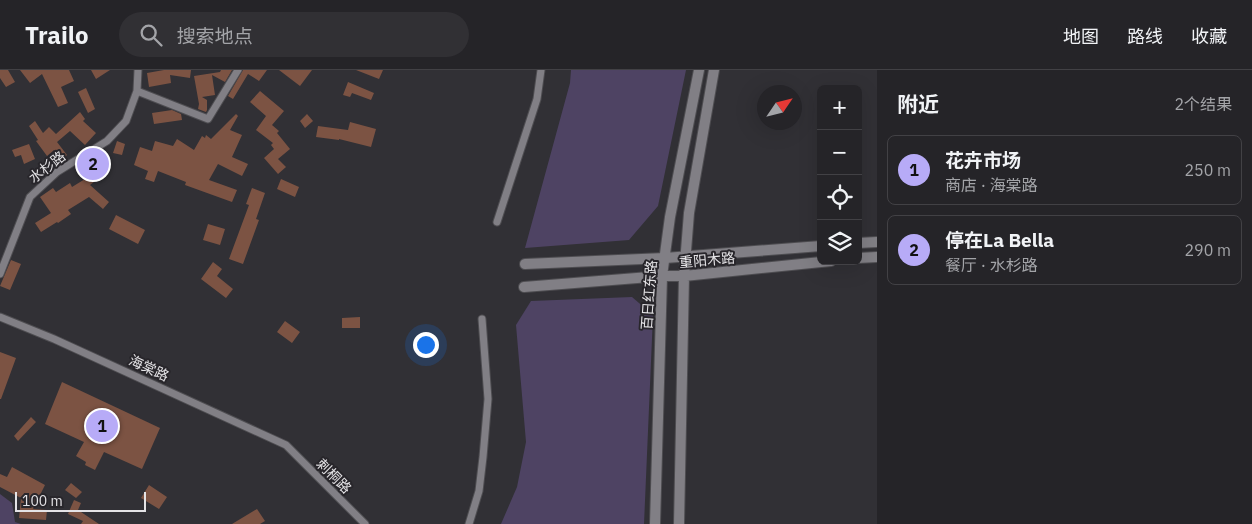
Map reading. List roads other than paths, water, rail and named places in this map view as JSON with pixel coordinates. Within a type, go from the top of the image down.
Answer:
[{"type":"street","name":"水杉路","points":[[0,274],[30,197],[57,172],[107,141],[126,121],[137,90],[138,70]]},
{"type":"street","points":[[137,90],[208,120],[238,70]]},
{"type":"street","points":[[497,222],[537,99],[541,70]]},
{"type":"street","name":"百日红东路","points":[[655,524],[662,276],[670,217],[699,70]]},
{"type":"street","points":[[679,524],[684,276],[689,213],[714,70]]},
{"type":"street","points":[[862,243],[877,242]]},
{"type":"street","name":"重阳木路","points":[[524,264],[686,257],[817,246]]},
{"type":"street","points":[[862,258],[877,257]]},
{"type":"street","name":"重阳木路","points":[[524,287],[662,276],[684,276],[817,262]]},
{"type":"street","name":"海棠路","points":[[0,317],[54,339],[286,445]]},
{"type":"street","points":[[469,524],[479,491],[488,399],[482,319]]},
{"type":"street","name":"刺桐路","points":[[286,445],[365,524]]},
{"type":"place","name":"停在La Bella","points":[[93,164]]},
{"type":"place","name":"花卉市场","points":[[102,426]]}]
